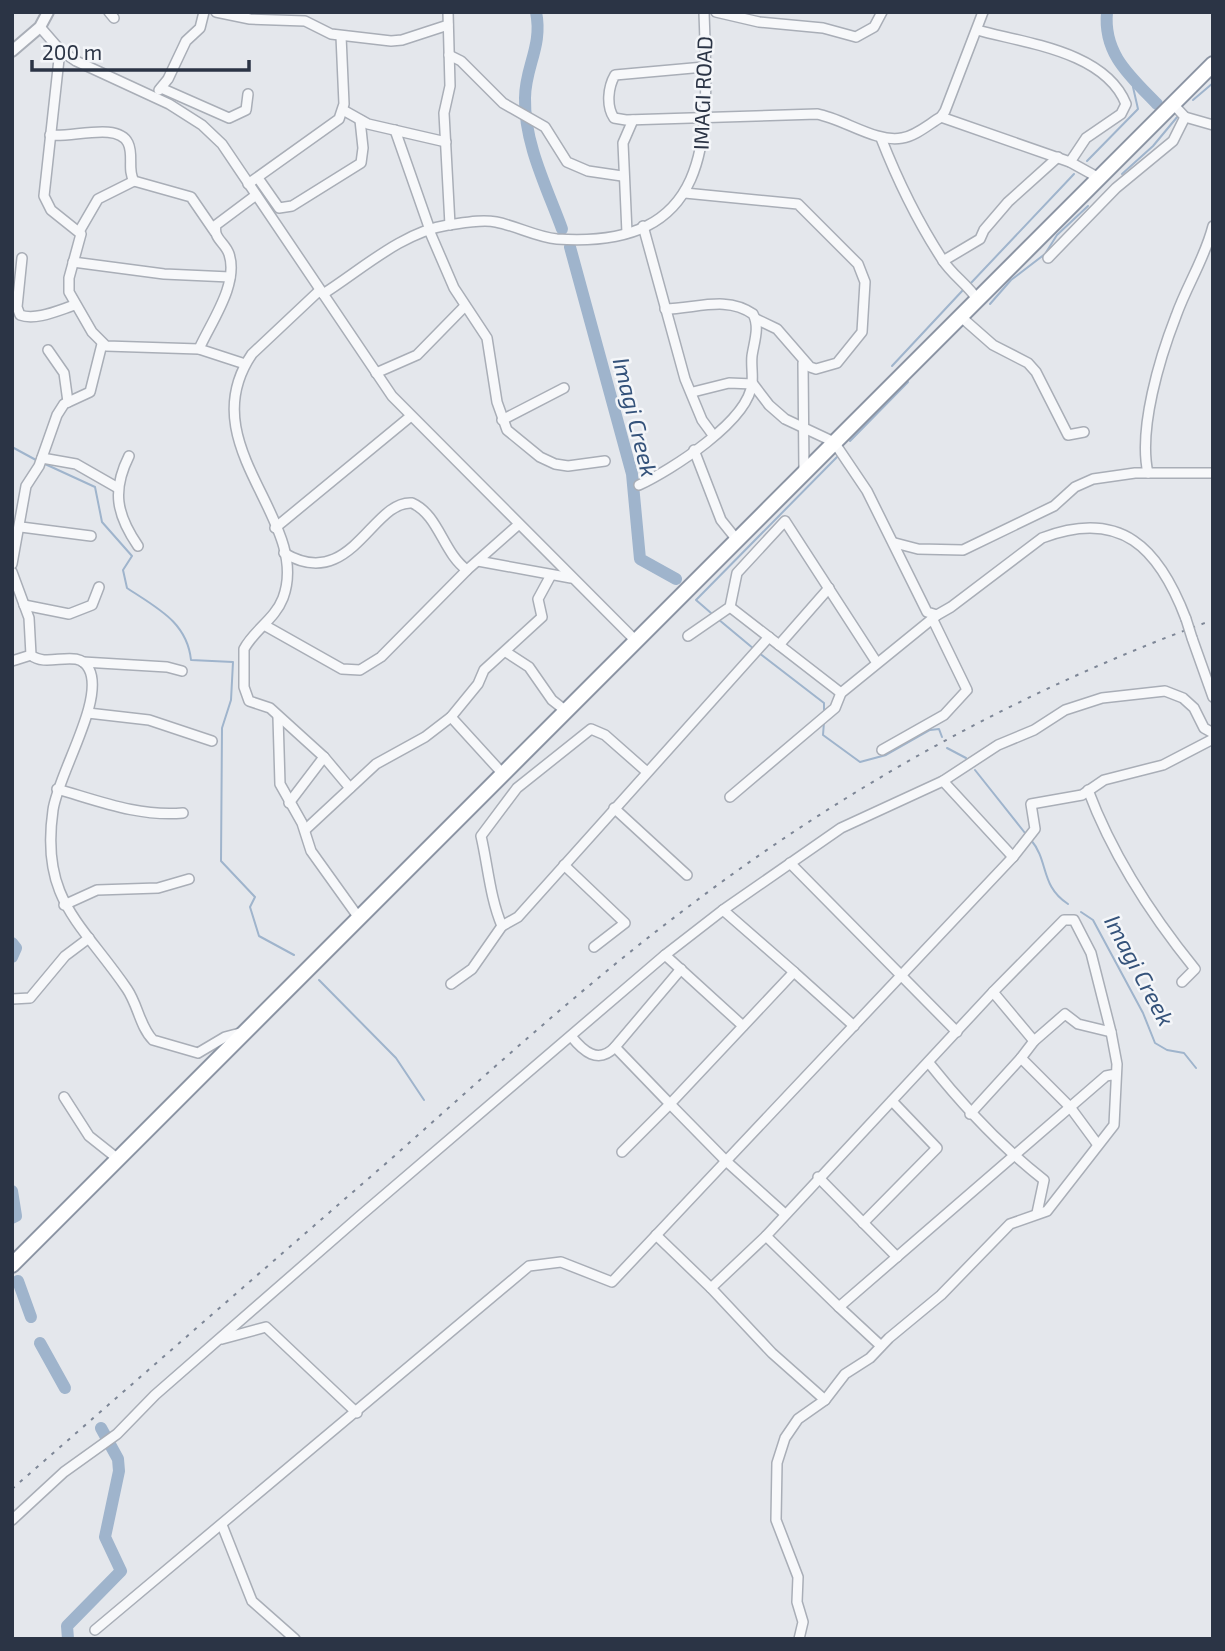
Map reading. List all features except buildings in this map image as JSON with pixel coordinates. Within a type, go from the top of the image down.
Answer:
[{"type":"highway","points":[[12,1265],[1213,64]]},
{"type":"street","points":[[15,48],[40,27],[48,12]]},
{"type":"street","points":[[152,96],[161,88],[186,41],[200,28],[204,12]]},
{"type":"street","points":[[216,12],[250,19],[306,17],[322,32],[402,40],[448,25]]},
{"type":"street","points":[[448,12],[449,96],[444,113],[450,225]]},
{"type":"street","name":"IMAGI ROAD","points":[[245,364],[269,335],[321,292],[412,237],[430,230],[489,221],[544,237],[601,238],[627,233],[667,211],[685,193],[699,164],[704,116],[704,12]]},
{"type":"street","points":[[716,12],[770,24],[823,28],[856,37],[874,27],[882,12]]},
{"type":"street","points":[[704,68],[615,75],[609,96],[611,113],[614,118],[633,120],[817,114],[834,117],[881,138],[904,138],[941,117],[951,102],[983,12]]},
{"type":"street","points":[[40,27],[60,50],[76,61],[152,96],[202,125],[222,144],[376,373],[411,416],[636,641]]},
{"type":"street","points":[[977,30],[1059,53],[1095,68],[1108,77],[1124,99],[1126,104],[1121,114],[1086,138],[1070,162]]},
{"type":"street","points":[[248,184],[339,120],[343,110],[341,36]]},
{"type":"street","points":[[60,50],[44,179],[46,204],[56,215],[80,230]]},
{"type":"street","points":[[450,55],[461,61],[503,103],[545,127],[567,162],[588,171],[622,176]]},
{"type":"street","points":[[161,88],[229,118],[246,110],[248,94]]},
{"type":"street","points":[[1172,104],[1185,117],[1213,125]]},
{"type":"street","points":[[343,110],[360,120],[446,142]]},
{"type":"street","points":[[941,117],[1058,157],[1099,178]]},
{"type":"street","points":[[1048,258],[1116,188],[1173,141],[1185,117]]},
{"type":"street","points":[[258,178],[279,208],[292,206],[361,163],[363,148],[360,120]]},
{"type":"street","points":[[627,233],[622,176],[623,143],[633,120]]},
{"type":"street","points":[[395,130],[430,230],[465,306],[487,338],[502,420],[507,430],[523,444],[555,464],[568,466],[605,461]]},
{"type":"street","points":[[50,135],[73,137],[109,131],[119,134],[130,147],[134,181]]},
{"type":"street","points":[[881,138],[908,199],[943,261],[962,279],[977,299]]},
{"type":"street","points":[[943,261],[980,239],[984,230],[1008,202],[1058,157]]},
{"type":"street","points":[[199,349],[230,277],[229,253],[191,197],[134,181],[99,199],[80,230],[82,242],[73,261],[68,287],[75,305],[102,344],[127,349],[199,349],[245,364],[235,398],[234,430],[275,528],[284,553],[287,573],[283,598],[244,649],[246,696],[252,703],[270,708],[324,757],[350,788]]},
{"type":"street","points":[[665,309],[685,309],[714,303],[745,308],[756,319],[767,323],[788,340],[803,363],[816,369],[837,363],[862,332],[865,282],[858,264],[797,204],[685,193]]},
{"type":"street","points":[[215,232],[220,219],[256,195]]},
{"type":"street","points":[[643,226],[685,379],[693,392],[702,420],[713,435]]},
{"type":"street","points":[[1147,473],[1144,456],[1146,434],[1159,368],[1175,316],[1213,228]]},
{"type":"street","points":[[22,258],[17,307],[20,315],[47,314],[75,305]]},
{"type":"street","points":[[73,261],[164,274],[230,277]]},
{"type":"street","points":[[376,373],[417,355],[465,306]]},
{"type":"street","points":[[960,316],[993,345],[1015,355],[1036,372],[1068,435],[1084,432]]},
{"type":"street","points":[[639,485],[656,477],[694,450],[736,415],[752,384],[756,319]]},
{"type":"street","points":[[12,564],[21,527],[26,486],[42,458],[58,415],[68,402],[90,392],[102,344]]},
{"type":"street","points":[[48,350],[64,373],[68,402]]},
{"type":"street","points":[[803,363],[804,472]]},
{"type":"street","points":[[693,392],[729,383],[752,384],[776,412],[804,429],[834,442],[867,491],[927,612],[934,616],[967,690],[944,715],[882,750]]},
{"type":"street","points":[[502,420],[564,388]]},
{"type":"street","points":[[275,528],[411,416]]},
{"type":"street","points":[[694,450],[721,520],[737,540]]},
{"type":"street","points":[[129,456],[117,479],[124,523],[138,546]]},
{"type":"street","points":[[42,458],[76,464],[118,488]]},
{"type":"street","points":[[895,544],[918,549],[963,550],[1054,506],[1083,482],[1108,475],[1213,473]]},
{"type":"street","points":[[284,553],[304,563],[331,560],[364,539],[398,505],[412,503],[428,515],[455,560],[467,570]]},
{"type":"street","points":[[688,636],[730,607],[737,573],[785,521],[877,663]]},
{"type":"street","points":[[264,625],[342,670],[360,670],[372,665],[467,570],[518,525]]},
{"type":"street","points":[[21,527],[91,536]]},
{"type":"street","points":[[730,797],[835,708],[841,693],[934,616],[951,607],[1042,538],[1058,531],[1090,528],[1125,537],[1156,558],[1170,580],[1186,619],[1213,698]]},
{"type":"street","points":[[478,561],[571,578]]},
{"type":"street","points":[[12,572],[30,622],[31,655]]},
{"type":"street","points":[[305,830],[376,764],[425,737],[451,717],[478,684],[484,670],[542,617],[538,598],[551,575]]},
{"type":"street","points":[[23,605],[69,614],[92,605],[99,587]]},
{"type":"street","points":[[779,645],[829,588]]},
{"type":"street","points":[[730,607],[841,693]]},
{"type":"street","points":[[451,984],[472,969],[502,926],[518,917],[769,637]]},
{"type":"street","points":[[506,652],[529,667],[552,700],[566,711]]},
{"type":"street","points":[[12,661],[31,655],[41,660],[73,659],[83,662],[167,667],[182,671]]},
{"type":"street","points":[[83,662],[92,679],[88,713],[57,789],[52,813],[55,883],[64,905],[133,998],[147,1034],[153,1041],[198,1054],[225,1037],[247,1031]]},
{"type":"street","points":[[12,1520],[64,1472],[117,1434],[155,1395],[665,955],[723,909],[841,828],[943,780],[998,745],[1034,730],[1065,710],[1136,692],[1165,691],[1183,698],[1194,708],[1204,729],[1213,733]]},
{"type":"street","points":[[88,713],[149,720],[212,741]]},
{"type":"street","points":[[451,717],[517,788]]},
{"type":"street","points":[[278,718],[278,772],[289,803],[305,830],[311,851],[359,918]]},
{"type":"street","points":[[502,926],[494,908],[492,882],[481,836],[517,788],[590,729],[605,735],[647,772]]},
{"type":"street","points":[[95,1630],[529,1266],[561,1262],[612,1282],[1013,857],[1035,829],[1031,804],[1088,790],[1104,780],[1163,765],[1213,739]]},
{"type":"street","points":[[289,803],[324,757]]},
{"type":"street","points":[[943,780],[1013,857]]},
{"type":"street","points":[[57,789],[132,811],[183,813]]},
{"type":"street","points":[[1088,790],[1099,819],[1167,935],[1195,969],[1182,982]]},
{"type":"street","points":[[614,808],[687,875]]},
{"type":"street","points":[[790,863],[957,1032]]},
{"type":"street","points":[[564,865],[625,923],[594,947]]},
{"type":"street","points":[[64,905],[97,890],[158,888],[190,879]]},
{"type":"street","points":[[723,909],[854,1027]]},
{"type":"street","points":[[711,1289],[766,1236],[818,1177],[929,1063],[993,992],[1064,920],[1074,920],[1091,953],[1111,1032],[1116,1074],[1114,1125],[1051,1207],[1045,1212],[1010,1224],[941,1295],[870,1358],[845,1374],[825,1400],[798,1419],[785,1438],[776,1463],[776,1520],[798,1577],[797,1602],[803,1622],[799,1639]]},
{"type":"street","points":[[12,999],[30,998],[65,956],[89,938]]},
{"type":"street","points":[[665,955],[743,1026]]},
{"type":"street","points":[[571,1035],[583,1051],[595,1057],[605,1055],[615,1047],[681,969]]},
{"type":"street","points":[[622,1152],[794,972]]},
{"type":"street","points":[[993,992],[1034,1041]]},
{"type":"street","points":[[970,1114],[1034,1041],[1065,1014],[1078,1024],[1111,1032]]},
{"type":"street","points":[[615,1047],[726,1161],[785,1214]]},
{"type":"street","points":[[1021,1058],[1070,1107],[1098,1145]]},
{"type":"street","points":[[929,1063],[970,1114],[1014,1157],[1044,1180],[1037,1213]]},
{"type":"street","points":[[839,1307],[1106,1076],[1116,1074]]},
{"type":"street","points":[[64,1097],[77,1122],[89,1136],[118,1159]]},
{"type":"street","points":[[863,1223],[937,1148],[892,1101]]},
{"type":"street","points":[[818,1177],[897,1257]]},
{"type":"street","points":[[656,1236],[772,1353],[825,1400]]},
{"type":"street","points":[[766,1236],[881,1346]]},
{"type":"street","points":[[217,1341],[265,1327],[356,1413]]},
{"type":"street","points":[[222,1525],[252,1601],[295,1639]]},
{"type":"waterway","name":"Imagi Creek","points":[[536,12],[536,46],[525,98],[528,132],[562,229]]},
{"type":"waterway","points":[[1107,12],[1109,40],[1114,52],[1128,74],[1157,104]]},
{"type":"waterway","points":[[1087,161],[1138,109],[1133,87],[1137,83]]},
{"type":"waterway","points":[[1193,100],[1213,83]]},
{"type":"waterway","points":[[1122,174],[1153,146],[1178,116]]},
{"type":"waterway","points":[[970,284],[1074,174]]},
{"type":"waterway","points":[[990,304],[1011,280],[1045,254],[1057,235],[1088,206]]},
{"type":"waterway","name":"Imagi Creek","points":[[570,247],[632,474],[640,559],[676,579]]},
{"type":"waterway","points":[[892,366],[963,290]]},
{"type":"waterway","points":[[850,441],[908,382]]},
{"type":"waterway","points":[[12,447],[36,460]]},
{"type":"waterway","points":[[711,613],[696,600],[838,456]]},
{"type":"waterway","points":[[45,464],[95,487],[102,522],[132,556],[123,570],[127,588],[169,617],[184,636],[191,660],[233,662],[231,700],[222,728],[221,861],[255,897],[250,907],[259,936],[294,955]]},
{"type":"waterway","name":"Imagi Creek","points":[[718,619],[754,649]]},
{"type":"waterway","name":"Imagi Creek","points":[[759,653],[824,703],[824,713]]},
{"type":"waterway","name":"Imagi Creek","points":[[824,722],[823,735],[860,762],[886,755],[930,730],[939,729],[942,737]]},
{"type":"waterway","name":"Imagi Creek","points":[[947,748],[966,758]]},
{"type":"waterway","name":"Imagi Creek","points":[[975,770],[1025,833]]},
{"type":"waterway","name":"Imagi Creek","points":[[1031,840],[1037,848],[1053,889],[1068,904]]},
{"type":"waterway","name":"Imagi Creek","points":[[1081,912],[1093,920],[1143,1013],[1155,1043],[1167,1050],[1184,1053],[1196,1068]]},
{"type":"waterway","points":[[12,943],[16,948],[12,957]]},
{"type":"waterway","points":[[319,980],[396,1058],[424,1100]]},
{"type":"waterway","points":[[12,1191],[16,1216],[12,1218]]},
{"type":"waterway","points":[[18,1281],[31,1317]]},
{"type":"waterway","points":[[40,1343],[65,1388]]},
{"type":"waterway","points":[[68,1639],[67,1626],[121,1571],[105,1537],[119,1471],[118,1459],[101,1428]]},
{"type":"railway","points":[[12,1489],[574,998],[649,937],[748,863],[874,781],[1006,709],[1143,647],[1213,620]]}]
